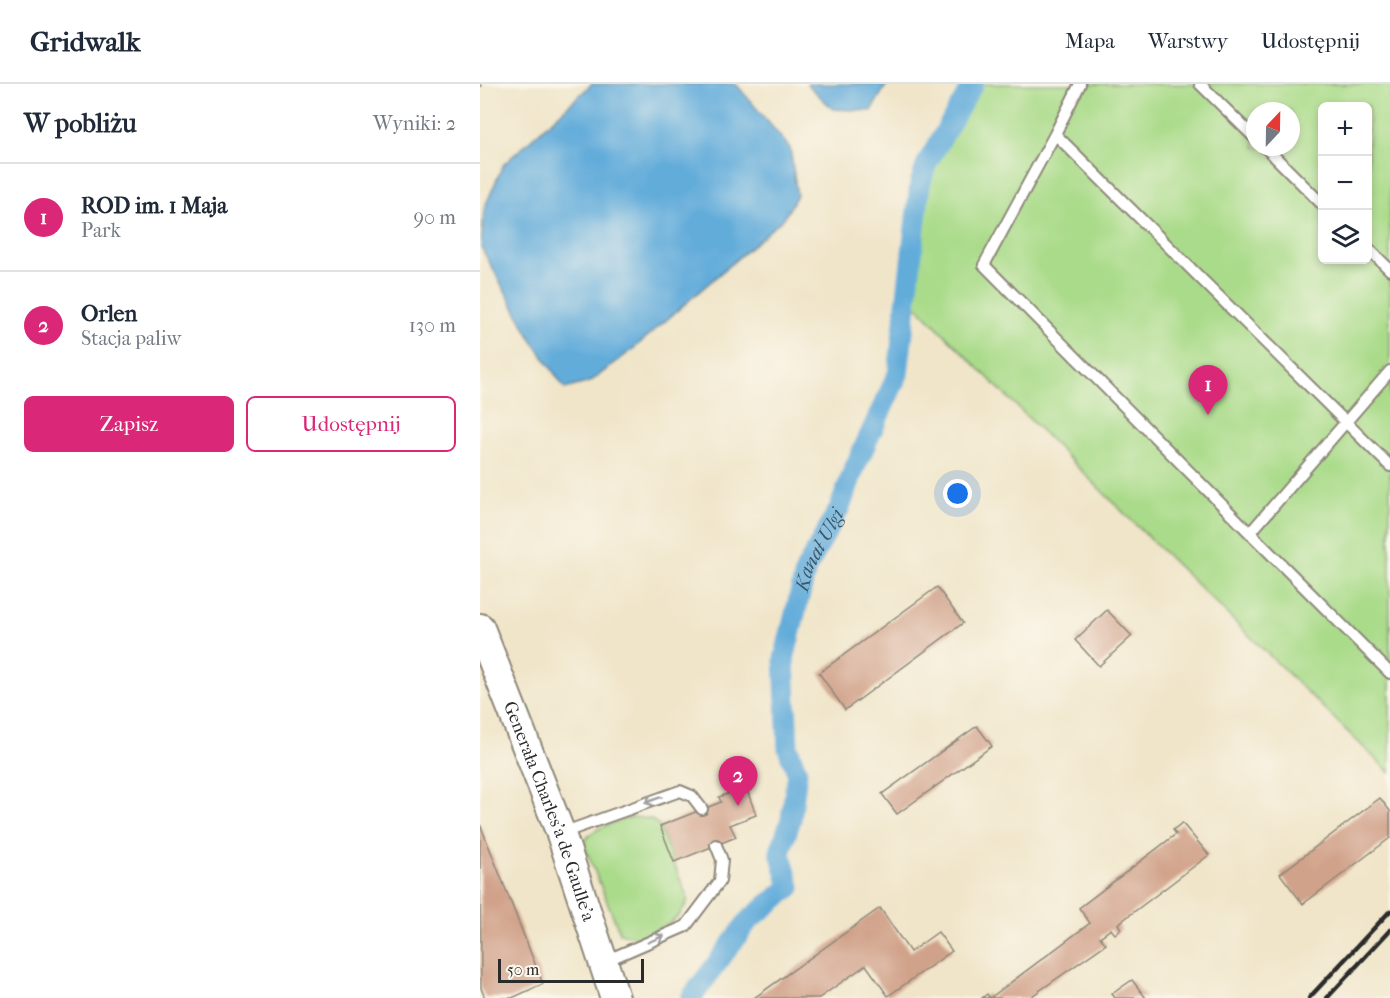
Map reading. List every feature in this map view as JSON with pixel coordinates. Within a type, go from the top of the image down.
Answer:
[{"type":"main road","name":"Generała Charles'a de Gaulle'a","points":[[480,628],[561,834],[615,998]]},
{"type":"lane","points":[[1080,84],[984,265],[1390,673]]},
{"type":"lane","points":[[1200,84],[1246,129]]},
{"type":"lane","points":[[1055,134],[1390,466]]},
{"type":"lane","points":[[1273,156],[1318,199]]},
{"type":"lane","points":[[1372,252],[1390,270]]},
{"type":"lane","points":[[1250,533],[1390,371]]},
{"type":"lane","points":[[561,834],[680,791],[692,796],[702,809]]},
{"type":"lane","points":[[603,962],[686,926],[720,881],[722,860],[716,845]]},
{"type":"green space","points":[[978,84],[1390,84],[1390,773],[1138,527],[912,302],[926,178]]},
{"type":"green space","points":[[632,817],[650,819],[658,824],[688,899],[680,914],[674,919],[661,928],[638,938],[620,933],[584,845],[591,834],[597,830]]},
{"type":"water","points":[[592,84],[736,84],[790,148],[797,195],[784,218],[632,350],[590,382],[565,389],[532,340],[481,247],[484,209],[503,165]]},
{"type":"water","points":[[807,84],[887,84],[871,111],[833,109]]},
{"type":"building","points":[[937,587],[963,623],[845,710],[819,673]]},
{"type":"building","points":[[1107,610],[1132,636],[1099,666],[1075,640]]},
{"type":"building","points":[[977,726],[992,746],[897,814],[882,794]]},
{"type":"building","points":[[746,787],[756,815],[730,825],[736,837],[674,862],[660,826],[721,802],[719,797]]},
{"type":"building","points":[[1380,798],[1390,811],[1390,838],[1303,904],[1280,874]]},
{"type":"building","points":[[1182,823],[1209,855],[1118,924],[1121,929],[1115,934],[1111,929],[1100,937],[1106,944],[1029,998],[990,998],[1090,923],[1079,908],[1176,834],[1173,830]]},
{"type":"building","points":[[480,824],[543,984],[512,998],[485,998],[481,988]]},
{"type":"building","points":[[880,908],[910,952],[938,932],[952,951],[888,996],[866,965],[819,998],[754,998]]},
{"type":"building","points":[[1132,980],[1146,998],[1115,998],[1112,994]]},
{"type":"waterway","name":"Kanał Ulgi","points":[[691,998],[749,920],[790,887],[780,852],[791,819],[797,772],[788,748],[784,659],[806,569],[840,507],[854,469],[898,374],[920,184],[927,163],[973,84]]},
{"type":"railway","points":[[1309,998],[1390,911]]},
{"type":"railway","points":[[1327,998],[1390,930]]},
{"type":"place","name":"ROD im. 1 Maja","points":[[1208,415]]},
{"type":"place","name":"Orlen","points":[[738,806]]}]
